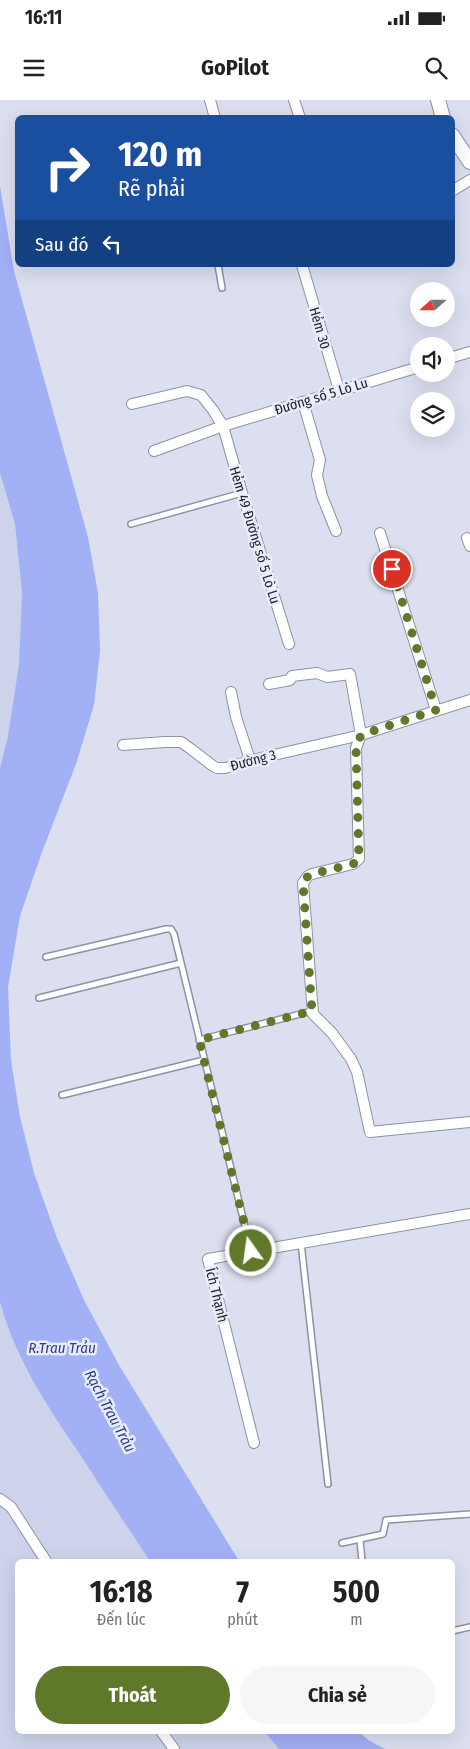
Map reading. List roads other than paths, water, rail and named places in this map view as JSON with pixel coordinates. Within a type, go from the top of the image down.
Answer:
[{"type":"street","points":[[210,100],[214,115]]},
{"type":"street","points":[[294,100],[299,115]]},
{"type":"street","points":[[438,100],[442,115]]},
{"type":"street","points":[[455,140],[470,162]]},
{"type":"street","points":[[455,189],[470,180]]},
{"type":"street","name":"Hẻm 30","points":[[303,267],[339,390]]},
{"type":"street","points":[[455,356],[470,352]]},
{"type":"street","name":"Đường số 5 Lò Lu","points":[[154,451],[223,426],[410,370]]},
{"type":"street","name":"Hẻm 49 Đường số 5 Lò Lu","points":[[132,404],[182,392],[191,392],[204,397],[223,426],[289,644]]},
{"type":"street","points":[[303,402],[320,460],[317,475],[336,531]]},
{"type":"street","points":[[380,533],[436,710]]},
{"type":"street","points":[[269,684],[290,680],[292,676],[317,673],[327,677],[350,674],[361,735],[356,748],[359,859],[353,864],[312,874],[303,883],[312,1011],[315,1017],[332,1033],[354,1064],[370,1132],[470,1122]]},
{"type":"street","points":[[231,692],[236,717],[250,760]]},
{"type":"street","name":"Đường 3","points":[[123,746],[181,742],[217,768],[231,767],[250,760],[361,735],[470,700]]},
{"type":"street","name":"Ích Thạnh","points":[[254,1443],[208,1259],[470,1214]]},
{"type":"street","points":[[0,1490],[45,1559]]},
{"type":"street","points":[[0,1499],[11,1507]]},
{"type":"street","points":[[163,1734],[174,1749]]},
{"type":"lane","points":[[218,267],[222,288]]},
{"type":"lane","points":[[131,524],[242,493]]},
{"type":"lane","points":[[46,958],[169,928],[174,934],[251,1251]]},
{"type":"lane","points":[[39,998],[180,963]]},
{"type":"lane","points":[[199,1040],[312,1011]]},
{"type":"lane","points":[[62,1095],[204,1060]]},
{"type":"lane","points":[[301,1243],[328,1484]]},
{"type":"lane","points":[[342,1543],[383,1534],[386,1520],[470,1514]]},
{"type":"lane","points":[[360,1540],[362,1559]]},
{"type":"lane","points":[[455,1630],[470,1627]]},
{"type":"water","name":"R.Trau Trảu","points":[[0,186],[14,271],[88,537],[98,593],[100,651],[94,705],[76,764],[20,916],[8,987],[11,1060],[20,1117],[34,1173],[57,1238],[84,1300],[119,1365],[238,1559],[149,1559],[33,1381],[14,1343],[0,1302],[0,768],[8,736],[19,664],[22,593],[15,524],[0,473]]},
{"type":"water","points":[[266,1734],[361,1734],[385,1749],[279,1749]]},
{"type":"water label","name":"Rạch Trau Trảu","points":[[110,1411]]}]
